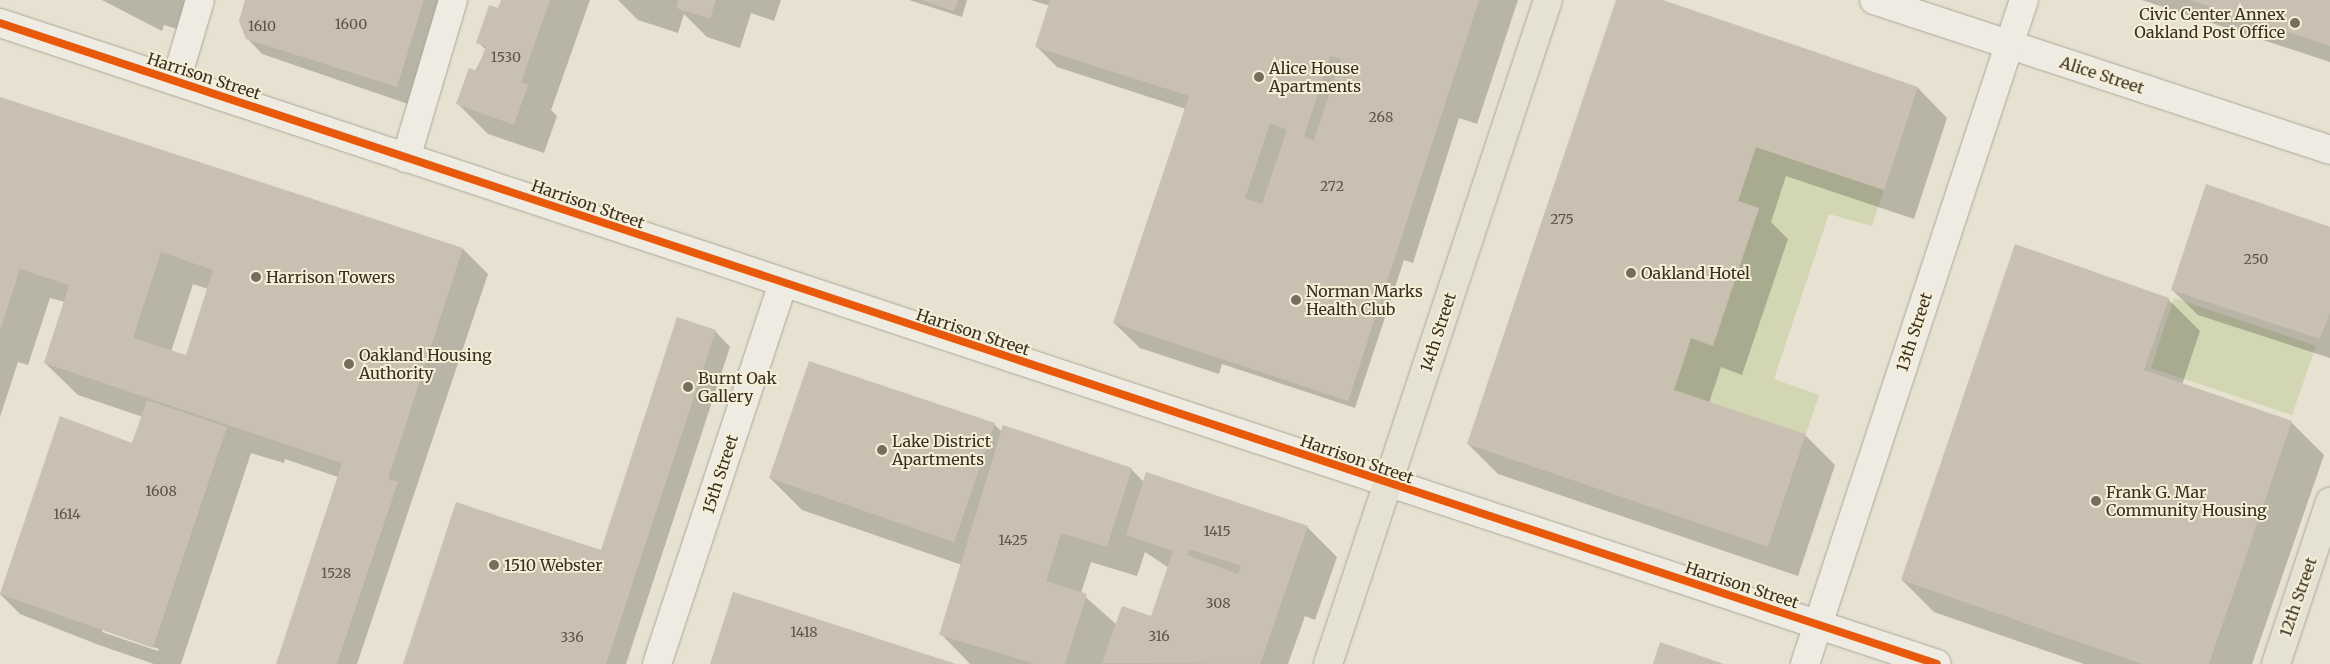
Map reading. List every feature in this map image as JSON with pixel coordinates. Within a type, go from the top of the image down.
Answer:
[{"type":"main road","name":"14th Street","points":[[1328,664],[1548,0]]},
{"type":"main road","name":"12th Street","points":[[2276,664],[2330,502]]},
{"type":"street","points":[[176,81],[200,0]]},
{"type":"street","points":[[406,158],[453,0]]},
{"type":"street","name":"Alice Street","points":[[1874,0],[2330,150]]},
{"type":"street","name":"13th Street","points":[[1805,664],[2024,0]]},
{"type":"street","name":"Harrison Street","points":[[0,23],[783,284],[1938,664]]},
{"type":"street","name":"15th Street","points":[[657,664],[783,284]]},
{"type":"green space","points":[[1756,147],[1884,190],[1872,226],[1829,214],[1774,379],[1819,395],[1806,434],[1674,390],[1691,338],[1712,346],[1759,208],[1738,201]]},
{"type":"green space","points":[[2174,298],[2316,346],[2292,415],[2151,368]]},
{"type":"building","points":[[245,0],[424,0],[397,87],[246,39],[239,21]]},
{"type":"building","points":[[501,0],[550,0],[521,82],[528,85],[514,125],[456,104],[469,68],[477,71],[486,46],[476,43],[489,5],[498,8]]},
{"type":"building","points":[[678,0],[716,0],[710,19],[676,8]]},
{"type":"building","points":[[922,0],[958,0],[954,11]]},
{"type":"building","points":[[1050,0],[1479,0],[1348,401],[1113,323],[1189,96],[1035,47]],"holes":[[[1330,56],[1341,59],[1314,140],[1304,137]],[[1270,123],[1287,130],[1262,204],[1245,198]]]},
{"type":"building","name":"Oakland Hotel","points":[[1616,0],[1663,0],[1918,87],[1884,190],[1756,147],[1738,201],[1759,208],[1713,346],[1691,338],[1674,390],[1806,434],[1768,547],[1467,444]]},
{"type":"building","name":"Civic Center Annex Oakland Post Office","points":[[2190,0],[2330,0],[2330,46]]},
{"type":"building","points":[[0,97],[463,248],[388,479],[398,482],[337,664],[276,664],[342,463],[44,363],[69,285],[20,269],[0,330]],"holes":[[[161,252],[213,270],[186,355],[133,338]]]},
{"type":"building","points":[[2206,184],[2330,227],[2330,312],[2320,339],[2171,290]]},
{"type":"building","name":"Frank G. Mar Community Housing","points":[[2015,244],[2169,298],[2144,370],[2292,421],[2209,664],[2142,664],[1901,580]]},
{"type":"building","points":[[677,317],[716,330],[606,664],[403,664],[456,502],[601,550]]},
{"type":"building","name":"Lake District Apartments","points":[[809,361],[995,423],[954,542],[769,478]]},
{"type":"building","points":[[147,400],[227,427],[153,648],[0,594],[60,416],[132,443]]},
{"type":"building","points":[[1003,425],[1132,468],[1107,547],[1061,533],[1046,581],[1087,594],[1065,664],[1035,664],[939,635]]},
{"type":"building","points":[[1146,472],[1308,526],[1260,664],[1102,663],[1122,606],[1151,616],[1173,551],[1126,535]],"holes":[[[1189,549],[1241,566],[1238,574],[1187,555]]]},
{"type":"building","points":[[733,592],[759,600],[956,664],[710,664]]},
{"type":"building","points":[[1660,642],[1724,664],[1653,664]]},
{"type":"cycle path","points":[[0,23],[1937,664]]},
{"type":"place","name":"Civic Center Annex Oakland Post Office","points":[[2295,23]]},
{"type":"place","name":"Alice House Apartments","points":[[1259,77]]},
{"type":"place","name":"Oakland Hotel","points":[[1631,273]]},
{"type":"place","name":"Harrison Towers","points":[[256,277]]},
{"type":"place","name":"Norman Marks Health Club","points":[[1296,300]]},
{"type":"place","name":"Oakland Housing Authority","points":[[349,364]]},
{"type":"place","name":"Burnt Oak Gallery","points":[[688,387]]},
{"type":"place","name":"Lake District Apartments","points":[[882,450]]},
{"type":"place","name":"Frank G. Mar Community Housing","points":[[2096,501]]},
{"type":"place","name":"1510 Webster","points":[[494,565]]}]
